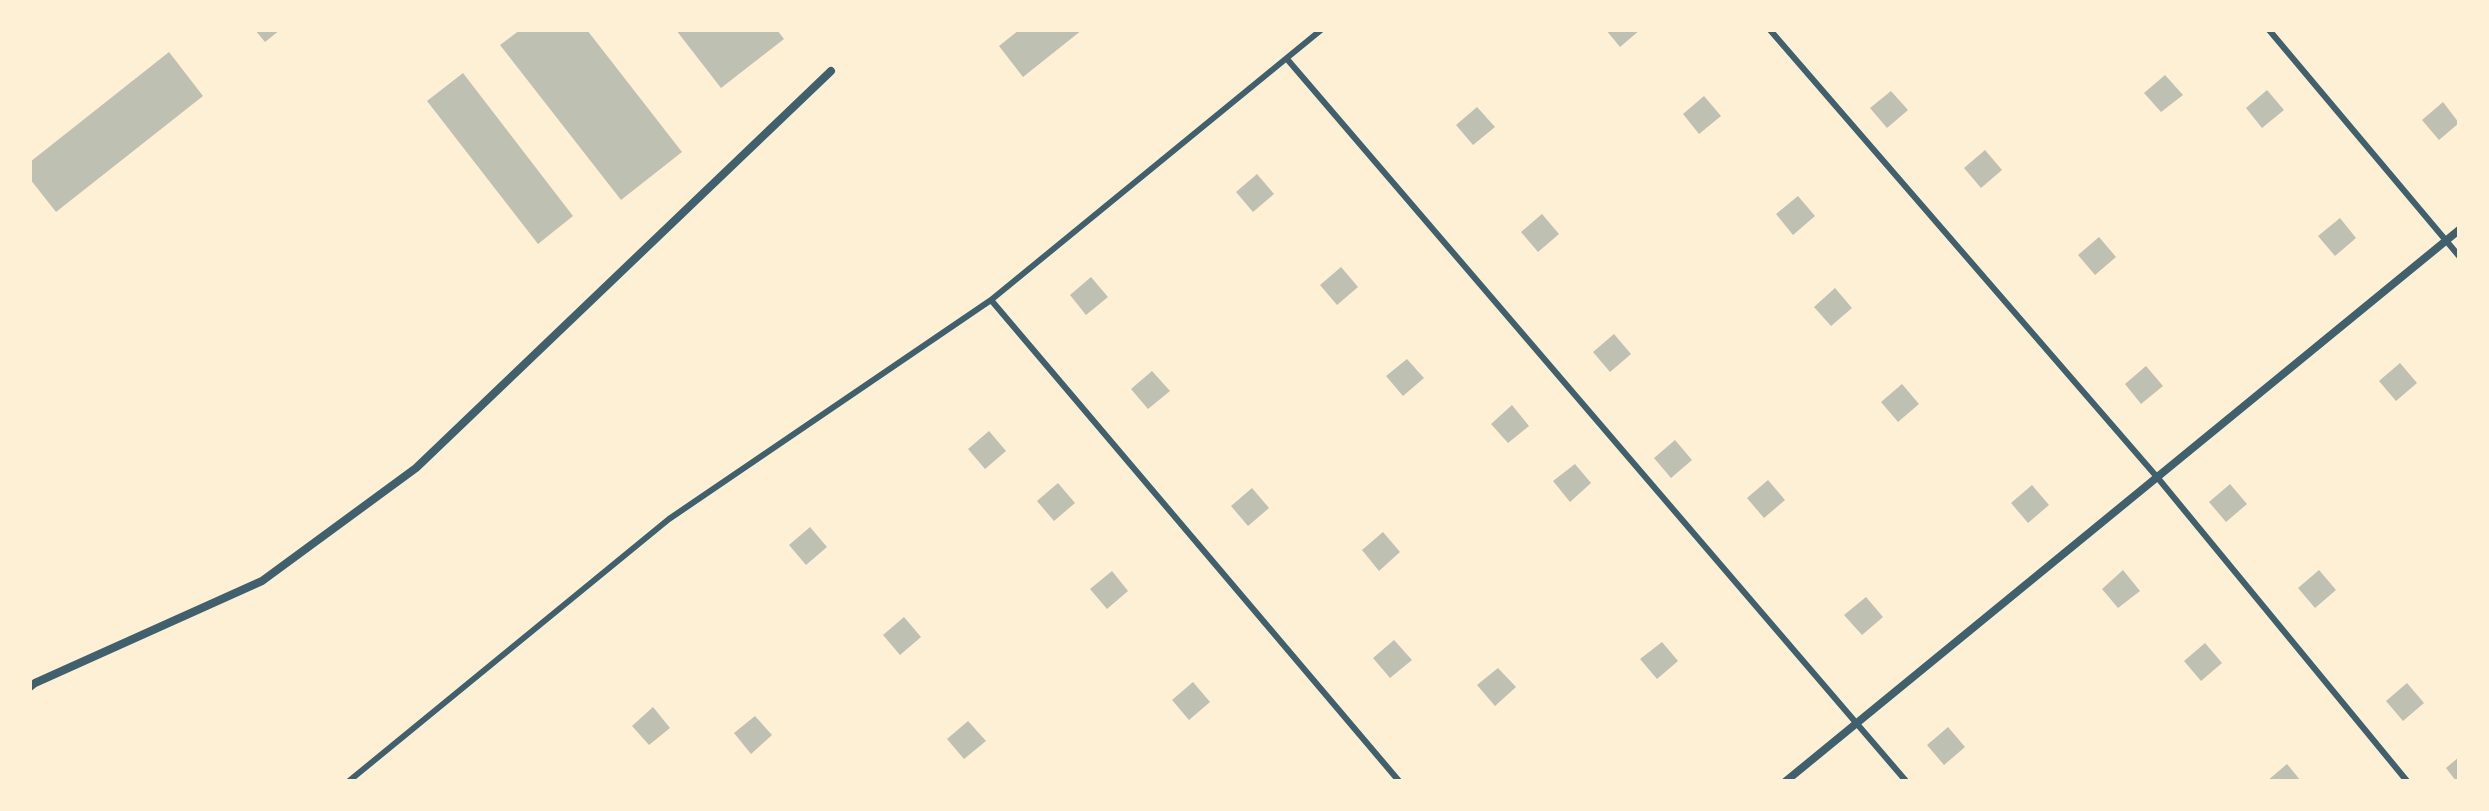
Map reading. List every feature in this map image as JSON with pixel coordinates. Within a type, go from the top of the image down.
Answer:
[{"type":"street","points":[[30,687],[262,581],[416,468],[831,71]]},
{"type":"street","points":[[1786,781],[2459,230]]},
{"type":"lane","points":[[349,781],[669,519],[991,300],[1321,30]]},
{"type":"lane","points":[[1770,30],[2157,477],[2407,781]]},
{"type":"lane","points":[[2269,30],[2459,256]]},
{"type":"lane","points":[[1287,59],[1906,781]]},
{"type":"lane","points":[[991,300],[1399,781]]},
{"type":"building","points":[[255,30],[280,30],[265,42]]},
{"type":"building","points":[[520,30],[587,30],[682,152],[621,200],[500,45]]},
{"type":"building","points":[[676,30],[777,30],[784,39],[721,88]]},
{"type":"building","points":[[1019,30],[1082,30],[1023,77],[999,46]]},
{"type":"building","points":[[1606,30],[1640,30],[1620,47]]},
{"type":"building","points":[[169,52],[203,96],[56,212],[30,179],[30,162]]},
{"type":"building","points":[[463,73],[573,216],[538,244],[427,101]]},
{"type":"building","points":[[2165,75],[2183,95],[2161,112],[2144,93]]},
{"type":"building","points":[[2267,90],[2284,110],[2262,128],[2246,108]]},
{"type":"building","points":[[1891,91],[1908,110],[1887,128],[1870,108]]},
{"type":"building","points":[[1704,96],[1721,116],[1699,134],[1683,114]]},
{"type":"building","points":[[2443,102],[2459,123],[2439,140],[2422,120]]},
{"type":"building","points":[[1477,107],[1495,127],[1473,145],[1456,125]]},
{"type":"building","points":[[1985,150],[2002,170],[1981,188],[1964,168]]},
{"type":"building","points":[[1257,174],[1274,194],[1253,212],[1236,192]]},
{"type":"building","points":[[1798,196],[1815,216],[1793,235],[1776,214]]},
{"type":"building","points":[[1542,214],[1559,234],[1538,252],[1521,232]]},
{"type":"building","points":[[2340,218],[2356,238],[2335,256],[2318,236]]},
{"type":"building","points":[[2099,237],[2116,257],[2095,275],[2078,255]]},
{"type":"building","points":[[1341,267],[1358,287],[1337,305],[1320,285]]},
{"type":"building","points":[[1091,277],[1108,297],[1086,315],[1070,295]]},
{"type":"building","points":[[1835,288],[1852,308],[1831,326],[1814,307]]},
{"type":"building","points":[[1614,334],[1631,354],[1610,372],[1593,352]]},
{"type":"building","points":[[1407,359],[1424,378],[1403,396],[1386,376]]},
{"type":"building","points":[[2400,363],[2417,383],[2396,401],[2379,381]]},
{"type":"building","points":[[2146,366],[2163,386],[2141,404],[2125,384]]},
{"type":"building","points":[[1152,371],[1170,391],[1148,409],[1131,389]]},
{"type":"building","points":[[1902,384],[1919,404],[1898,422],[1881,402]]},
{"type":"building","points":[[1512,405],[1529,426],[1508,443],[1491,424]]},
{"type":"building","points":[[989,431],[1006,451],[985,469],[968,449]]},
{"type":"building","points":[[1675,440],[1692,460],[1671,478],[1654,458]]},
{"type":"building","points":[[1575,464],[1591,483],[1570,502],[1553,481]]},
{"type":"building","points":[[1768,480],[1785,500],[1764,518],[1747,498]]},
{"type":"building","points":[[1058,483],[1075,503],[1054,521],[1037,501]]},
{"type":"building","points":[[2230,484],[2247,504],[2226,522],[2209,502]]},
{"type":"building","points":[[2032,485],[2049,505],[2028,523],[2011,503]]},
{"type":"building","points":[[1252,488],[1269,508],[1248,526],[1231,506]]},
{"type":"building","points":[[810,527],[827,547],[806,565],[789,545]]},
{"type":"building","points":[[1383,532],[1400,552],[1379,571],[1362,550]]},
{"type":"building","points":[[2123,570],[2140,591],[2118,608],[2102,589]]},
{"type":"building","points":[[2319,570],[2336,590],[2315,608],[2298,588]]},
{"type":"building","points":[[1112,571],[1128,591],[1107,609],[1090,589]]},
{"type":"building","points":[[1866,597],[1883,617],[1862,635],[1844,615]]},
{"type":"building","points":[[904,617],[921,637],[900,655],[883,635]]},
{"type":"building","points":[[1394,640],[1412,660],[1390,678],[1373,658]]},
{"type":"building","points":[[1662,642],[1678,661],[1657,679],[1640,659]]},
{"type":"building","points":[[2205,643],[2222,663],[2201,681],[2184,661]]},
{"type":"building","points":[[1498,668],[1516,687],[1495,706],[1477,685]]},
{"type":"building","points":[[1193,682],[1210,702],[1189,720],[1172,700]]},
{"type":"building","points":[[2407,683],[2424,703],[2403,721],[2386,701]]},
{"type":"building","points":[[653,707],[670,728],[649,745],[632,726]]},
{"type":"building","points":[[755,716],[772,735],[751,754],[734,733]]},
{"type":"building","points":[[968,721],[986,741],[964,759],[947,739]]},
{"type":"building","points":[[1948,727],[1965,747],[1944,765],[1927,745]]},
{"type":"building","points":[[2459,757],[2459,781],[2456,781],[2446,768]]},
{"type":"building","points":[[2287,764],[2301,781],[2267,781]]}]
